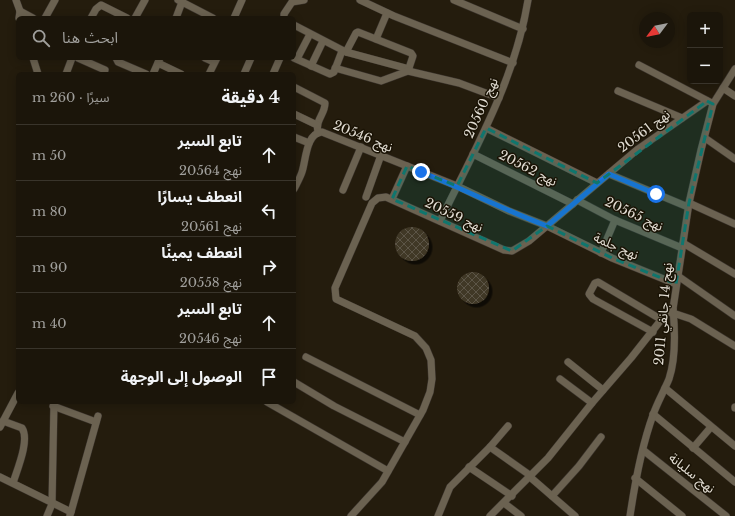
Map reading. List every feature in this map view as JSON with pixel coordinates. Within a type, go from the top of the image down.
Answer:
[{"type":"street","points":[[22,0],[19,9],[30,16]]},
{"type":"street","points":[[46,16],[55,0]]},
{"type":"street","points":[[136,16],[145,0]]},
{"type":"street","points":[[235,16],[242,0]]},
{"type":"street","points":[[284,16],[292,2],[304,0]]},
{"type":"street","points":[[360,0],[387,13],[513,63]]},
{"type":"street","points":[[454,0],[523,29]]},
{"type":"street","name":"نهج 20560","points":[[440,221],[473,154],[488,129],[513,63],[523,29],[528,0]]},
{"type":"street","points":[[176,16],[180,1],[209,16]]},
{"type":"street","points":[[92,16],[100,6],[122,16]]},
{"type":"street","points":[[376,39],[387,13]]},
{"type":"street","points":[[296,26],[344,51],[408,70],[460,83],[499,98]]},
{"type":"street","points":[[310,34],[296,59],[328,74],[332,73],[356,32],[412,54],[413,56],[408,70],[391,79],[381,81],[335,68]]},
{"type":"street","points":[[311,66],[323,41]]},
{"type":"street","points":[[34,60],[37,72]]},
{"type":"street","points":[[67,72],[71,60]]},
{"type":"street","points":[[83,60],[103,68],[104,72]]},
{"type":"street","points":[[117,60],[118,62],[141,72]]},
{"type":"street","points":[[210,72],[216,60]]},
{"type":"street","points":[[245,72],[250,60]]},
{"type":"street","points":[[274,72],[279,60]]},
{"type":"street","points":[[154,72],[159,61],[178,72]]},
{"type":"street","points":[[639,65],[710,102]]},
{"type":"street","name":"نهج 14 جانفي 2011","points":[[630,516],[635,478],[653,414],[665,388],[672,363],[673,311],[679,280],[682,246],[688,205],[705,138],[710,102],[735,69]]},
{"type":"street","points":[[296,88],[325,103],[317,125],[318,132]]},
{"type":"street","points":[[722,88],[735,96]]},
{"type":"street","points":[[618,91],[682,118]]},
{"type":"street","name":"نهج 20561","points":[[512,251],[529,241],[597,183],[651,140],[682,118],[710,102]]},
{"type":"street","points":[[296,115],[317,125]]},
{"type":"street","points":[[488,129],[597,183]]},
{"type":"street","name":"نهج 20546","points":[[296,185],[303,171],[309,143],[318,132],[361,147],[457,186]]},
{"type":"street","points":[[296,138],[309,143]]},
{"type":"street","points":[[705,138],[735,159]]},
{"type":"street","points":[[343,190],[361,147]]},
{"type":"street","name":"نهج 20562","points":[[473,154],[575,202]]},
{"type":"street","points":[[366,197],[381,155]]},
{"type":"street","points":[[351,516],[376,490],[420,415],[430,392],[432,379],[431,360],[420,340],[341,302],[336,299],[334,294],[335,288],[372,203],[378,198],[389,198],[407,166]]},
{"type":"street","points":[[609,174],[735,224]]},
{"type":"street","name":"نهج جلمة","points":[[457,186],[509,211],[547,226],[601,253],[679,280],[735,316]]},
{"type":"street","name":"نهج 20559","points":[[389,198],[504,250],[512,251]]},
{"type":"street","name":"نهج 20565","points":[[575,202],[614,220],[682,246],[734,271]]},
{"type":"street","points":[[601,253],[614,220]]},
{"type":"street","points":[[653,332],[593,299],[589,294],[595,283],[598,282],[662,320]]},
{"type":"street","points":[[490,516],[531,476],[569,433],[592,403],[662,320],[673,311],[691,319],[735,346]]},
{"type":"street","points":[[306,357],[420,415]]},
{"type":"street","points":[[568,362],[603,390]]},
{"type":"street","points":[[560,379],[592,403]]},
{"type":"street","points":[[296,383],[334,406],[405,442]]},
{"type":"street","points":[[665,388],[735,446]]},
{"type":"street","points":[[13,483],[21,459],[24,433],[22,428],[2,424],[16,397]]},
{"type":"street","points":[[0,477],[13,483],[52,504],[70,514],[97,419],[54,404],[52,504],[47,516]]},
{"type":"street","points":[[271,404],[388,471]]},
{"type":"street","points":[[653,414],[735,482]]},
{"type":"street","points":[[438,516],[449,490],[469,467],[490,448],[508,426]]},
{"type":"street","points":[[693,448],[711,427]]},
{"type":"street","points":[[552,496],[579,466],[601,437]]},
{"type":"street","points":[[490,448],[531,476],[576,516]]},
{"type":"street","name":"نهج سليانة","points":[[643,450],[726,516]]},
{"type":"street","points":[[469,467],[512,496]]},
{"type":"street","points":[[635,478],[682,516]]},
{"type":"street","points":[[504,503],[521,516]]},
{"type":"highlighted area","points":[[707,101],[713,104],[689,203],[676,284],[612,258],[547,226],[512,251],[392,199],[407,166],[457,186],[486,128],[597,183],[694,109]]},
{"type":"building","points":[[412,227],[424,232],[429,244],[424,256],[412,261],[400,256],[395,244],[400,232]]},
{"type":"building","points":[[470,272],[476,272],[485,276],[489,288],[485,300],[476,304],[470,304],[461,300],[457,291],[457,285],[461,276]]},
{"type":"route","points":[[421,172],[547,226],[609,174],[656,194]]}]
